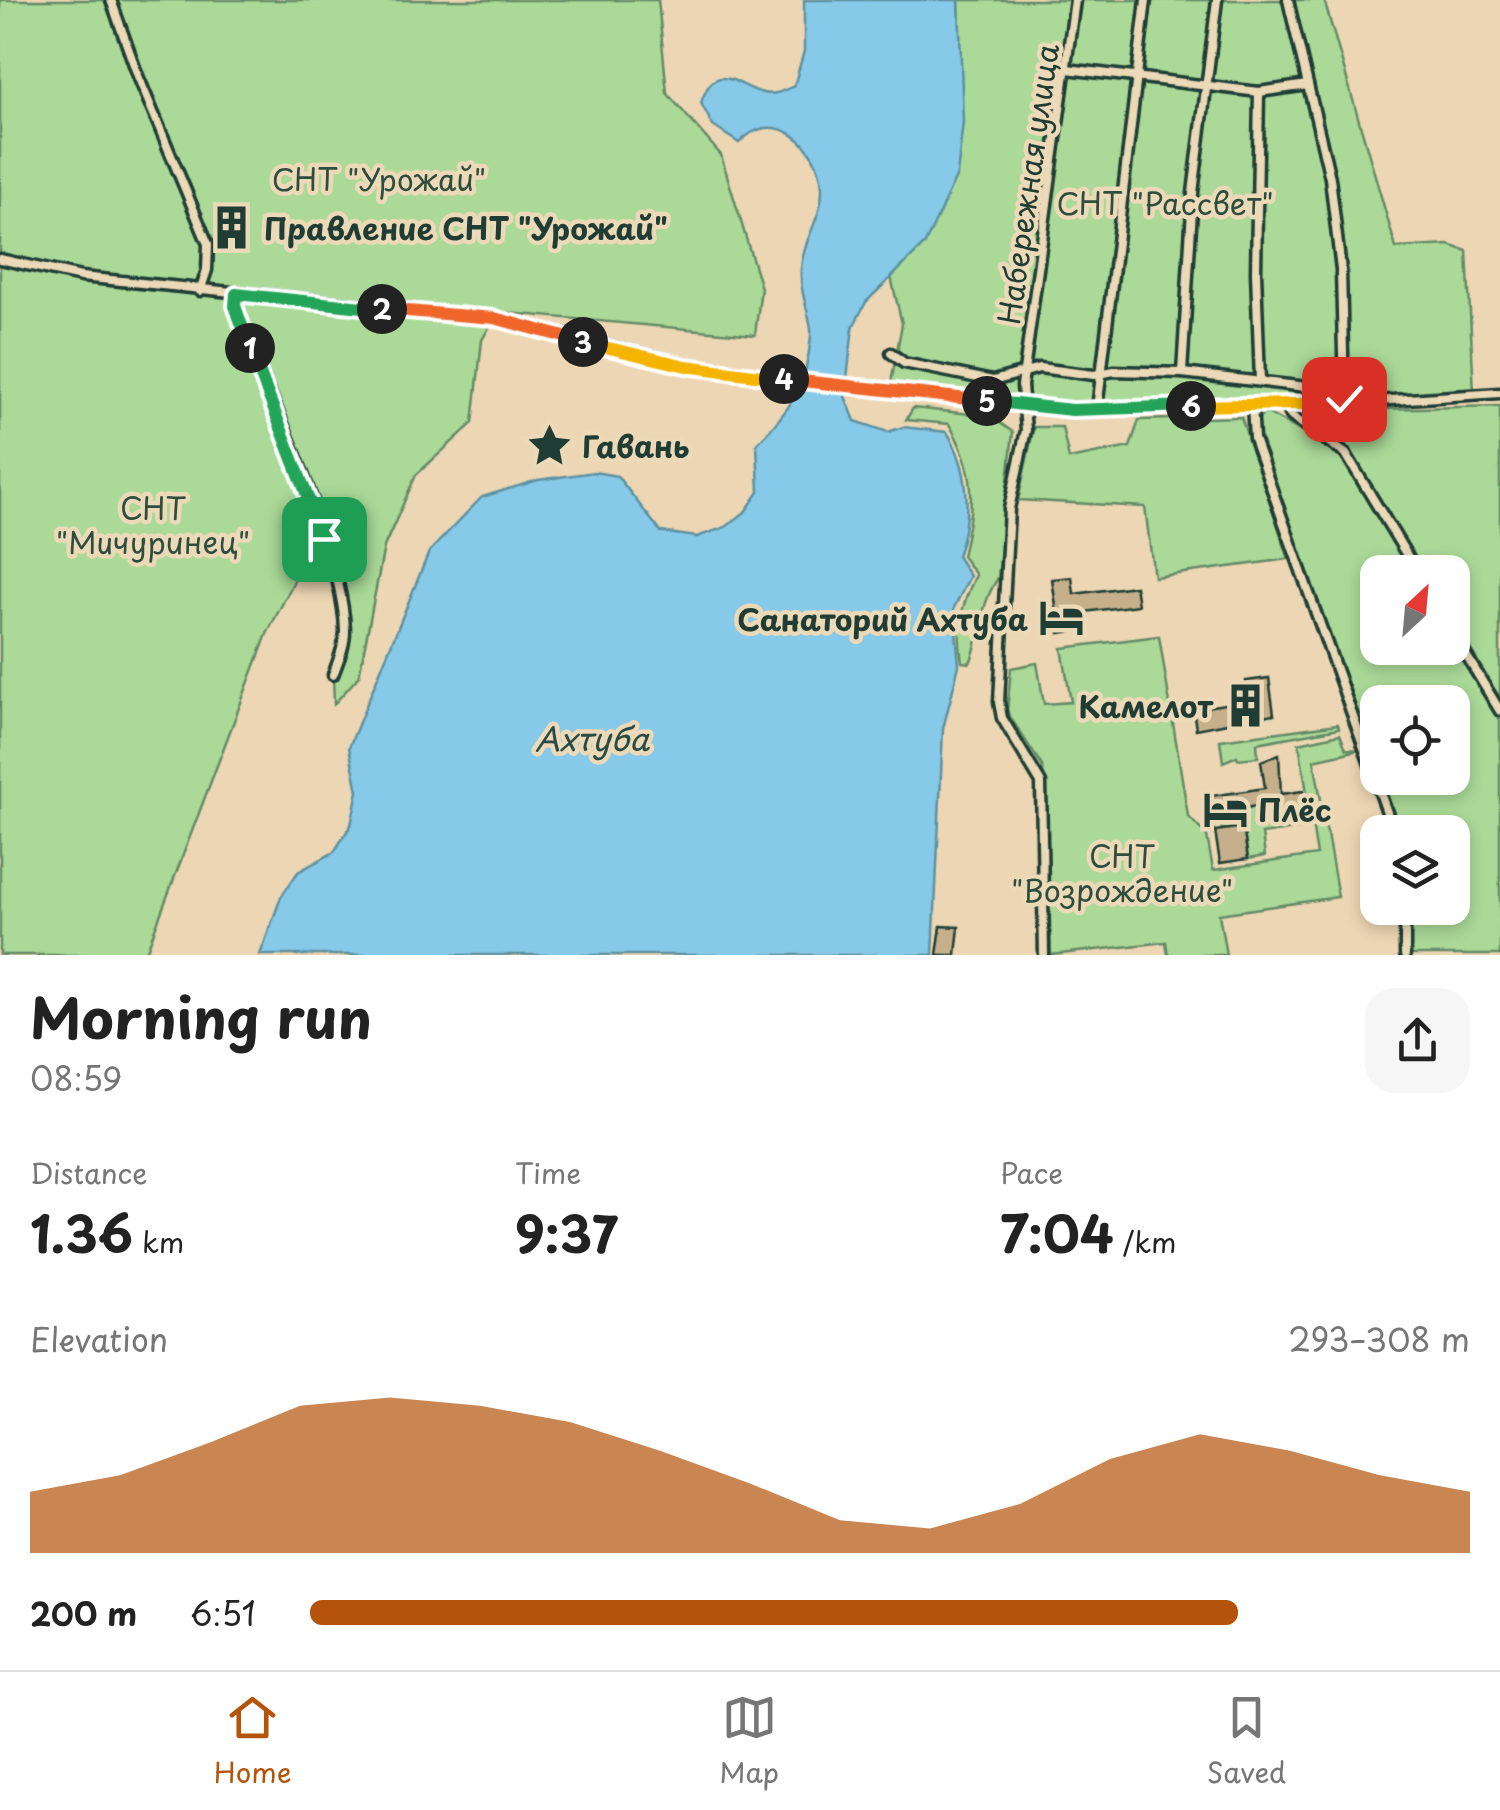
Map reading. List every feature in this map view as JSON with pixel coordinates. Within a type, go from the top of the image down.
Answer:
[{"type":"street","points":[[111,0],[143,90],[208,244],[208,270],[200,290]]},
{"type":"street","name":"Набережная улица","points":[[1025,406],[1021,397],[1075,0]]},
{"type":"street","points":[[1097,409],[1146,0]]},
{"type":"street","points":[[1182,372],[1193,193],[1217,0]]},
{"type":"street","points":[[1288,0],[1330,178],[1337,230],[1345,403]]},
{"type":"street","points":[[1067,69],[1259,92],[1308,85]]},
{"type":"street","points":[[1259,92],[1256,272],[1260,381]]},
{"type":"street","points":[[0,259],[82,277],[494,318],[686,366],[1025,406],[1097,409],[1345,403],[1500,393]]},
{"type":"street","points":[[236,294],[235,306],[276,407],[336,583],[345,637],[333,676]]},
{"type":"street","points":[[890,353],[904,363],[993,381],[1039,368],[1100,375],[1114,371],[1182,372],[1344,391]]},
{"type":"street","points":[[1252,404],[1254,439],[1388,815]]},
{"type":"street","points":[[1285,404],[1291,416],[1346,454],[1407,555]]},
{"type":"street","points":[[1025,406],[1026,430],[1009,509],[999,702],[1002,718],[1041,782],[1044,955]]},
{"type":"street","points":[[1470,662],[1500,712]]},
{"type":"street","points":[[1405,925],[1405,955]]},
{"type":"green space","name":"СНТ \"Урожай\"","points":[[0,0],[658,0],[667,93],[721,155],[761,288],[755,335],[498,312],[482,340],[473,423],[416,475],[384,547],[359,676],[334,704],[333,675],[346,637],[323,532],[280,405],[243,320],[238,290],[73,272],[0,254]]},
{"type":"green space","name":"СНТ \"Рассвет\"","points":[[959,0],[1324,0],[1396,248],[1449,245],[1467,251],[1474,393],[1055,407],[891,383],[902,324],[891,277],[925,244],[960,40]]},
{"type":"green space","name":"СНТ \"Мичуринец\"","points":[[0,264],[100,285],[227,298],[319,532],[267,634],[145,955],[0,955]]},
{"type":"green space","points":[[1500,406],[1500,699],[1470,649],[1470,555],[1414,555],[1350,451],[1298,417],[1298,411]]},
{"type":"green space","points":[[913,408],[990,416],[1013,432],[998,578],[987,600],[970,663],[962,662],[960,638],[963,607],[976,575],[962,556],[971,504],[969,473],[949,424],[906,420]]},
{"type":"green space","points":[[1267,413],[1339,452],[1403,555],[1360,555],[1360,665],[1467,665],[1500,720],[1500,955],[1408,955],[1408,925],[1470,925],[1470,815],[1391,815],[1384,795],[1470,795],[1470,685],[1360,685],[1360,714],[1355,712],[1259,439],[1256,429],[1260,416]]},
{"type":"green space","points":[[1241,417],[1289,559],[1154,577],[1145,507],[1018,500],[1034,427],[1062,427],[1069,459],[1130,447],[1139,420]]},
{"type":"green space","name":"СНТ \"Возрождение\"","points":[[1159,636],[1188,816],[1207,836],[1213,870],[1317,855],[1299,743],[1340,734],[1346,749],[1359,750],[1314,760],[1338,897],[1219,914],[1226,955],[1168,955],[1166,942],[1051,955],[1046,787],[1042,766],[1007,712],[1011,668],[1037,663],[1044,704],[1071,702],[1062,648]]},
{"type":"green space","points":[[1338,724],[1339,728],[1257,743],[1258,757],[1237,756],[1223,762],[1220,740]]},
{"type":"green space","points":[[1265,801],[1267,814],[1297,809],[1301,828],[1262,834],[1265,856],[1248,859],[1243,827],[1222,830],[1219,812],[1258,806]]},
{"type":"water","name":"Ахтуба","points":[[804,0],[959,0],[963,122],[957,175],[925,244],[866,302],[853,327],[845,396],[855,421],[888,432],[903,427],[947,432],[964,477],[965,525],[957,556],[970,576],[954,608],[959,665],[943,729],[933,955],[260,955],[281,897],[298,872],[334,852],[351,825],[358,791],[349,747],[429,552],[482,497],[538,480],[594,472],[617,476],[661,532],[697,537],[726,527],[745,512],[759,492],[757,444],[793,399],[806,367],[811,329],[801,268],[822,188],[813,157],[793,135],[766,128],[739,143],[713,126],[701,103],[713,81],[720,78],[767,94],[794,86],[804,51]]},
{"type":"building","points":[[1072,577],[1074,594],[1135,586],[1138,605],[1077,613],[1079,630],[1060,633],[1052,579]]},
{"type":"building","name":"Камелот","points":[[1269,678],[1274,714],[1196,729],[1193,709],[1244,701],[1243,695],[1248,694],[1246,681]]},
{"type":"building","name":"Плёс","points":[[1279,754],[1281,794],[1303,791],[1305,808],[1267,814],[1266,805],[1207,813],[1205,797],[1265,788],[1261,761]]},
{"type":"building","points":[[1243,827],[1248,859],[1220,863],[1215,831]]},
{"type":"building","points":[[941,926],[959,927],[956,955],[937,955]]},
{"type":"place","name":"Правление СНТ \"Урожай\"","points":[[231,227]]},
{"type":"place","name":"Гавань","points":[[549,445]]},
{"type":"place","name":"Санаторий Ахтуба","points":[[1061,618]]},
{"type":"place","name":"Камелот","points":[[1246,705]]},
{"type":"place","name":"Плёс","points":[[1225,809]]},
{"type":"route","points":[[324,539],[244,332],[235,306],[236,294],[494,318],[686,366],[1053,409],[1345,403],[1344,399]]}]
